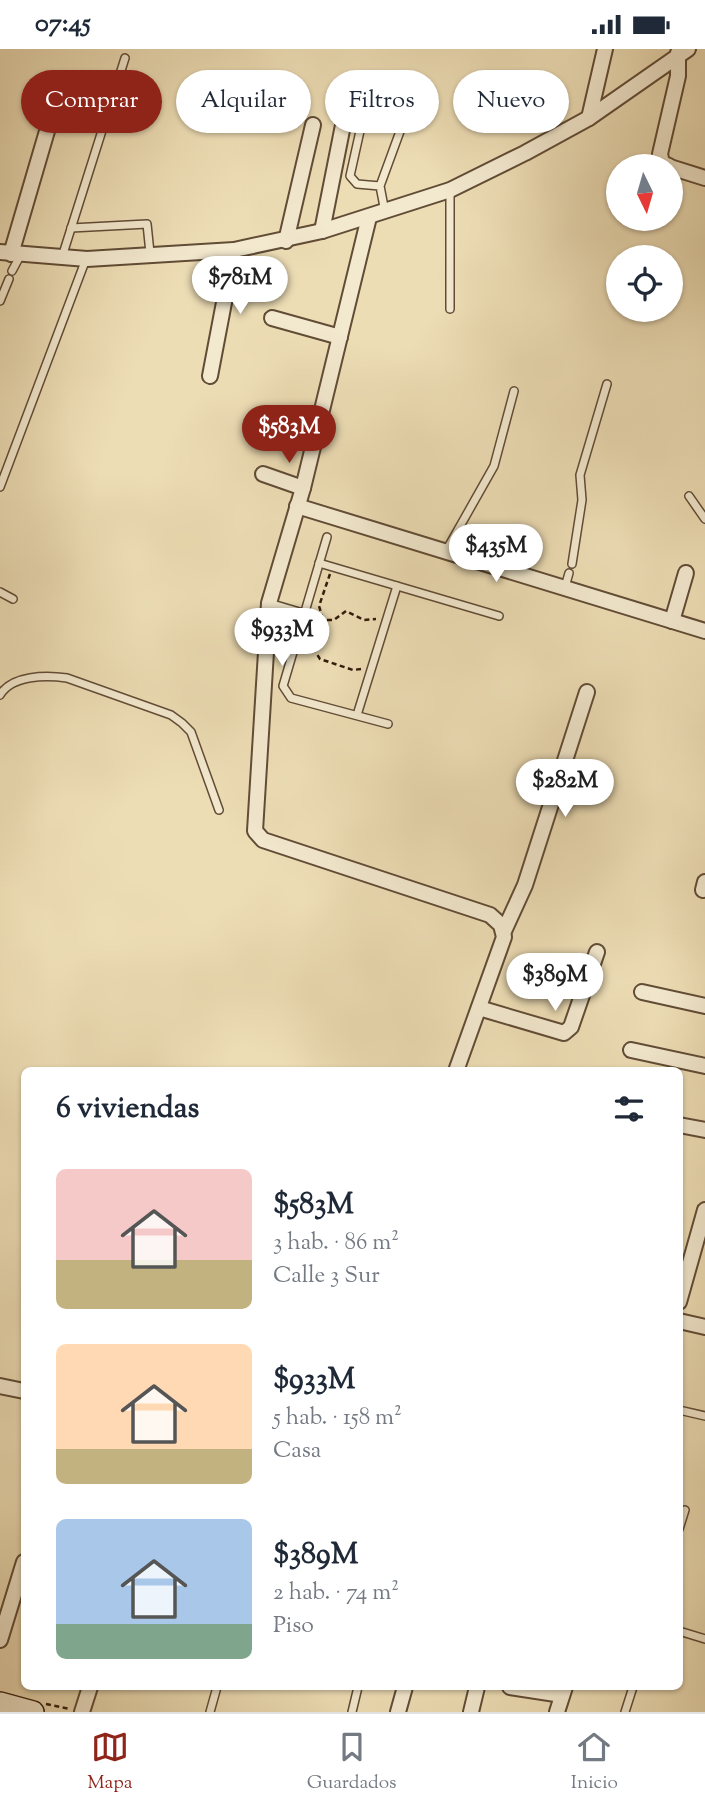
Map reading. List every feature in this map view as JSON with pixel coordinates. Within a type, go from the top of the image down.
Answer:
[{"type":"main road","points":[[0,1703],[33,1712]]},
{"type":"street","points":[[589,118],[605,49]]},
{"type":"street","points":[[46,133],[10,254],[87,259],[150,253],[234,250],[286,241],[450,190],[589,118],[683,51]]},
{"type":"street","points":[[660,154],[683,51]]},
{"type":"street","points":[[286,241],[313,125]]},
{"type":"street","points":[[321,231],[341,133]]},
{"type":"street","points":[[683,171],[705,179]]},
{"type":"street","points":[[369,217],[303,488],[269,603],[255,831],[258,837],[490,915],[504,931]]},
{"type":"street","points":[[211,376],[234,250]]},
{"type":"street","points":[[272,318],[340,337]]},
{"type":"street","points":[[269,416],[315,432]]},
{"type":"street","points":[[263,474],[303,488]]},
{"type":"street","points":[[296,506],[446,551],[567,580],[672,621],[705,630]]},
{"type":"street","points":[[672,621],[686,573]]},
{"type":"street","points":[[457,1067],[504,931],[525,885],[587,692]]},
{"type":"street","points":[[478,1008],[564,1033],[571,1027],[597,952]]},
{"type":"street","points":[[642,992],[705,1006]]},
{"type":"street","points":[[631,1050],[705,1066]]},
{"type":"street","points":[[683,1126],[705,1131]]},
{"type":"street","points":[[683,1289],[702,1229],[705,1210]]},
{"type":"street","points":[[683,1322],[705,1327]]},
{"type":"street","points":[[0,1386],[21,1390]]},
{"type":"street","points":[[0,1640],[21,1572]]},
{"type":"street","points":[[82,1712],[89,1690]]},
{"type":"street","points":[[398,1712],[404,1690]]},
{"type":"street","points":[[471,1712],[476,1690]]},
{"type":"street","points":[[557,1712],[564,1691]]},
{"type":"lane","points":[[62,257],[125,58]]},
{"type":"lane","points":[[380,186],[357,184],[350,176],[366,104],[380,98],[398,103],[406,115],[380,186],[385,212]]},
{"type":"lane","points":[[450,190],[450,309]]},
{"type":"lane","points":[[71,228],[148,224],[150,253]]},
{"type":"lane","points":[[0,301],[11,275],[10,254]]},
{"type":"lane","points":[[0,487],[87,259]]},
{"type":"lane","points":[[572,564],[582,500],[580,475],[607,384]]},
{"type":"lane","points":[[446,551],[494,466],[514,391]]},
{"type":"lane","points":[[689,496],[705,519]]},
{"type":"lane","points":[[327,537],[298,628],[283,682],[284,691],[291,698],[388,724]]},
{"type":"lane","points":[[319,563],[499,616]]},
{"type":"lane","points":[[358,715],[397,586]]},
{"type":"lane","points":[[0,592],[13,599]]},
{"type":"lane","points":[[269,603],[303,613]]},
{"type":"lane","points":[[267,620],[298,628]]},
{"type":"lane","points":[[0,695],[5,687],[24,680],[66,678],[171,715],[191,732],[219,810]]},
{"type":"lane","points":[[683,1411],[705,1416]]},
{"type":"lane","points":[[683,1516],[685,1510]]},
{"type":"lane","points":[[683,1632],[705,1639]]},
{"type":"lane","points":[[210,1712],[216,1690]]},
{"type":"lane","points":[[352,1712],[357,1690]]},
{"type":"lane","points":[[625,1712],[632,1690]]},
{"type":"path","points":[[323,619],[319,606],[332,567]]},
{"type":"path","points":[[365,663],[362,668],[352,670],[317,656],[313,628],[323,619],[337,619],[349,611],[364,620],[387,618]]},
{"type":"path","points":[[372,619],[374,627]]}]
